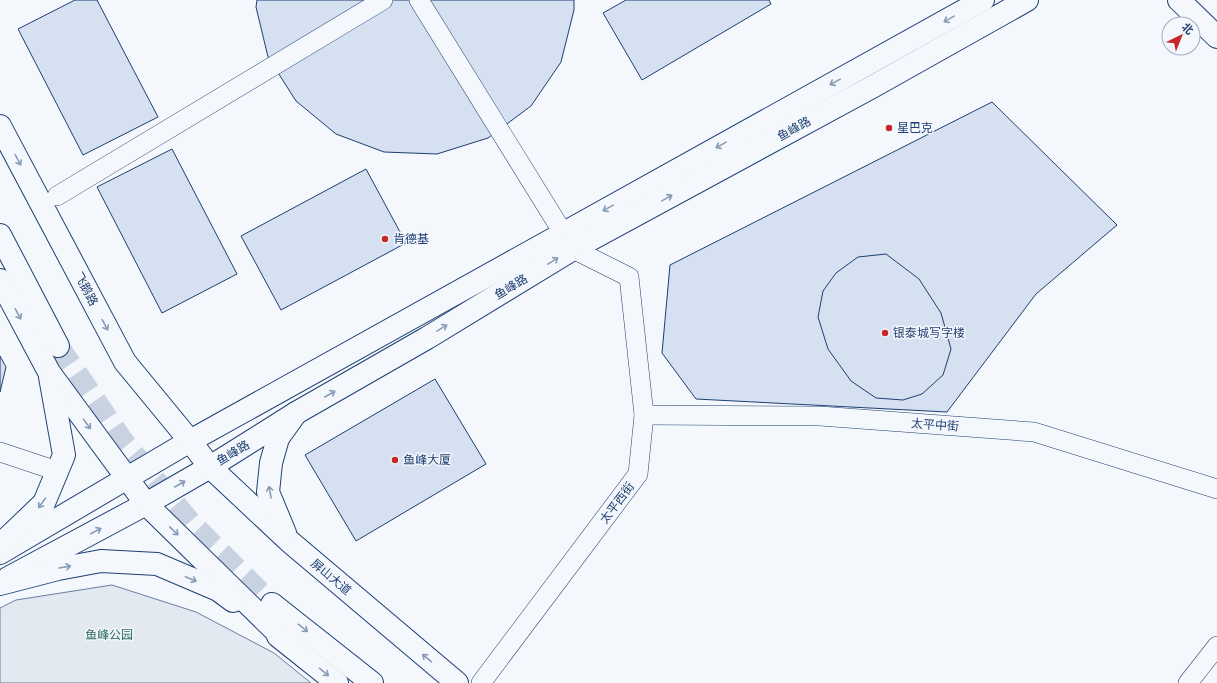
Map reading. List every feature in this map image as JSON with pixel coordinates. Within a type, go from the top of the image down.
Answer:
[{"type":"main road","name":"鱼峰路","points":[[0,583],[146,504],[296,413],[427,338],[568,241],[983,0]]},
{"type":"main road","name":"鱼峰路","points":[[0,553],[190,441],[568,241],[872,86],[1027,0]]},
{"type":"main road","points":[[1179,0],[1217,37]]},
{"type":"main road","name":"飞鹅路","points":[[0,126],[125,362],[210,466]]},
{"type":"main road","points":[[0,235],[58,346]]},
{"type":"main road","points":[[0,280],[49,372],[146,504],[289,644]]},
{"type":"main road","points":[[0,545],[44,503],[64,455],[49,372]]},
{"type":"main road","points":[[289,541],[268,492],[271,464],[278,438],[296,413]]},
{"type":"main road","name":"屏山大道","points":[[210,466],[289,541],[457,683]]},
{"type":"main road","points":[[0,583],[58,569],[101,561],[157,564],[218,590],[337,683]]},
{"type":"main road","points":[[272,604],[372,683]]},
{"type":"street","points":[[57,196],[383,0]]},
{"type":"street","points":[[419,0],[568,241]]},
{"type":"street","name":"太平西街","points":[[481,683],[638,474],[644,416],[629,277],[568,241]]},
{"type":"street","name":"太平中街","points":[[644,416],[820,416],[1034,432],[1217,489]]},
{"type":"street","points":[[0,452],[57,471]]},
{"type":"street","points":[[1188,683],[1217,646]]},
{"type":"green space","name":"鱼峰公园","points":[[112,585],[196,612],[274,653],[311,683],[0,683],[0,608],[16,600]]},
{"type":"building","points":[[75,0],[97,0],[158,117],[83,155],[18,29]]},
{"type":"building","points":[[257,0],[574,0],[574,10],[561,62],[531,106],[488,138],[437,154],[384,152],[336,134],[296,101],[268,57],[256,7]]},
{"type":"building","points":[[626,0],[769,0],[771,4],[642,80],[603,13]]},
{"type":"building","points":[[992,102],[1117,225],[1036,294],[947,412],[696,399],[662,353],[670,265]]},
{"type":"building","points":[[172,149],[237,274],[162,313],[97,187]]},
{"type":"building","points":[[366,169],[406,243],[281,310],[241,236]]},
{"type":"building","name":"银泰城写字楼","points":[[886,254],[919,279],[941,313],[951,349],[943,375],[922,394],[903,400],[876,398],[851,381],[828,349],[818,317],[823,291],[836,273],[858,257]]},
{"type":"building","points":[[0,356],[6,367],[0,392]]},
{"type":"building","name":"鱼峰大厦","points":[[435,379],[486,464],[356,541],[305,455]]},
{"type":"tunnel","points":[[58,346],[122,440],[190,522],[272,604]]},
{"type":"place","name":"星巴克","points":[[889,128]]},
{"type":"place","name":"肯德基","points":[[385,239]]},
{"type":"place","name":"银泰城写字楼","points":[[885,333]]},
{"type":"place","name":"鱼峰大厦","points":[[395,460]]}]
